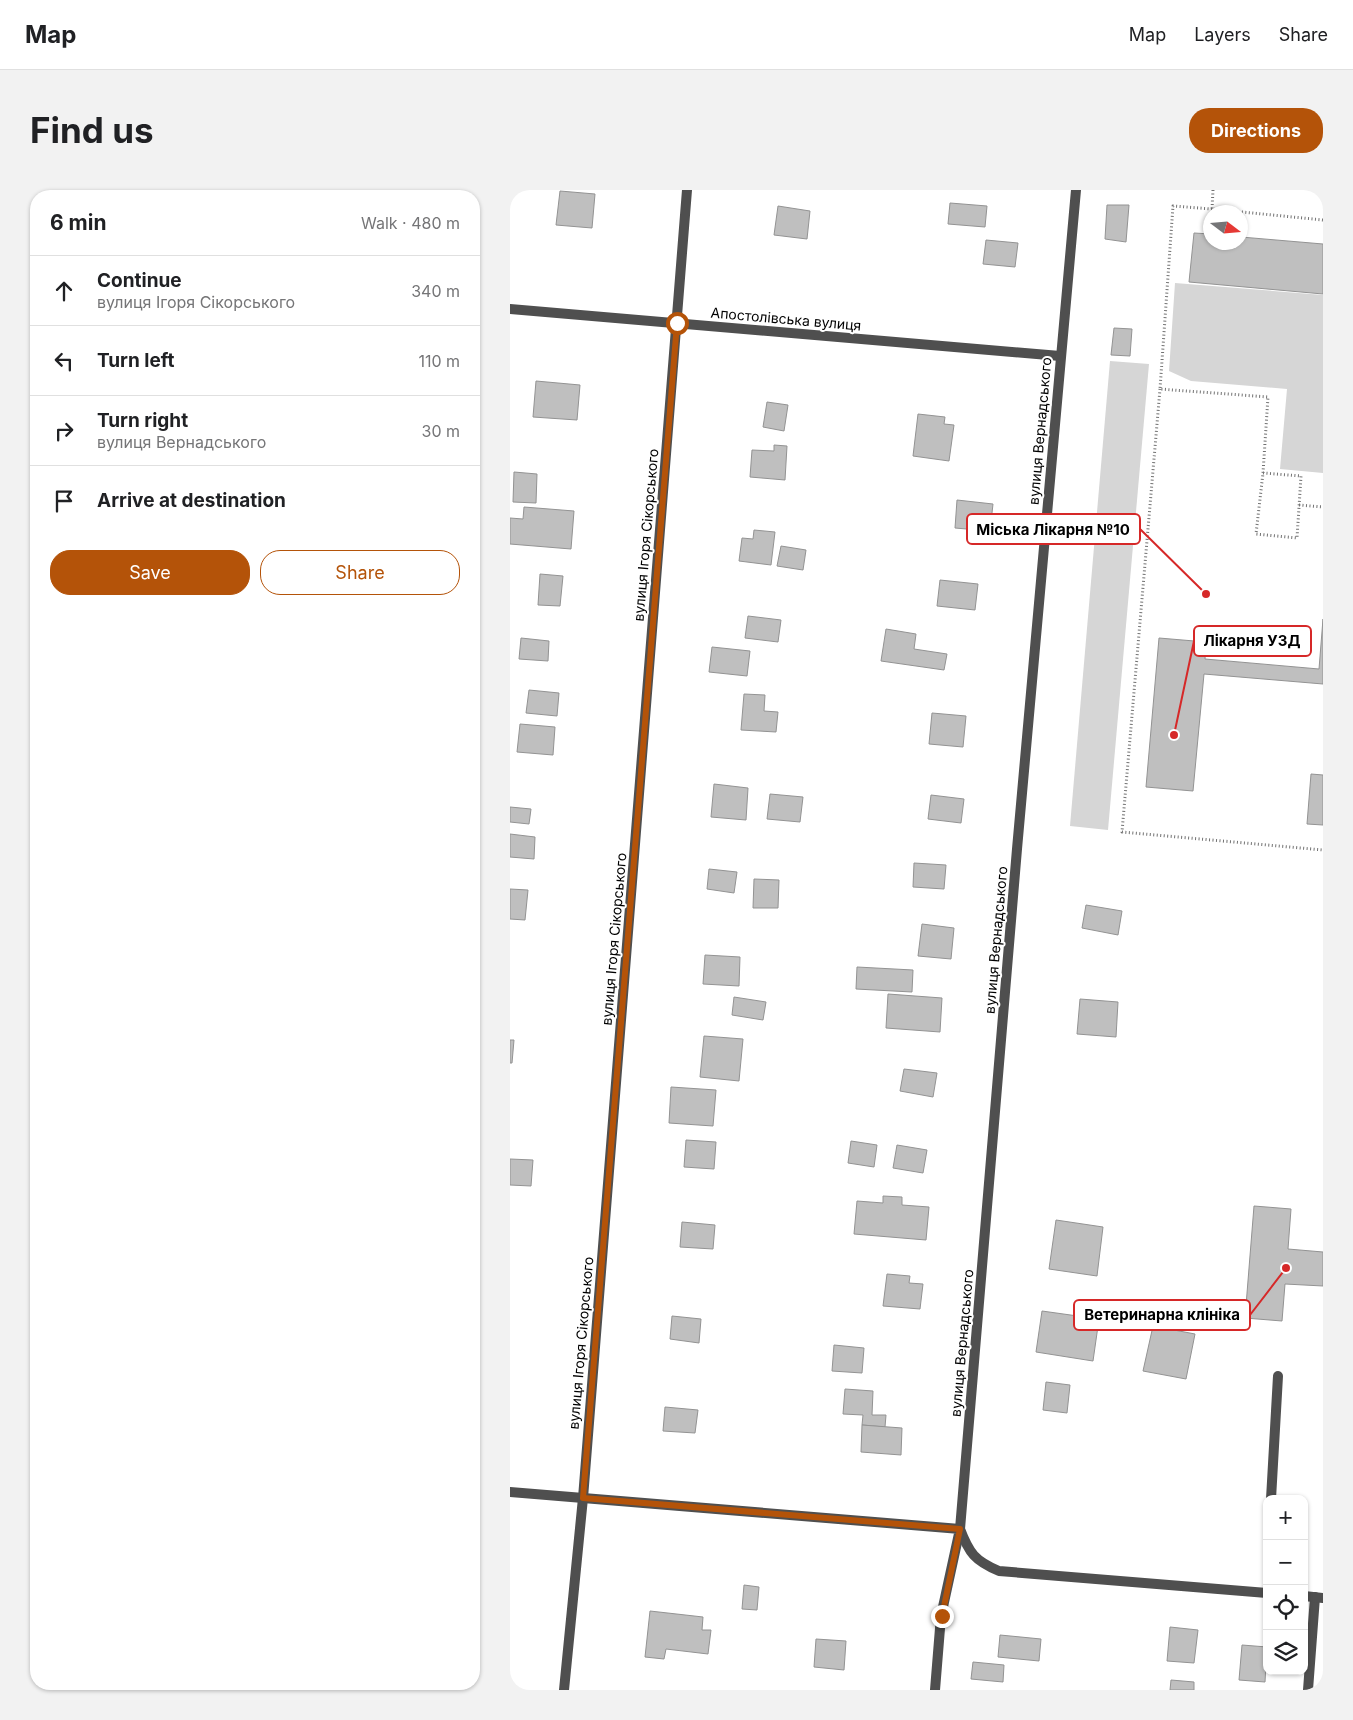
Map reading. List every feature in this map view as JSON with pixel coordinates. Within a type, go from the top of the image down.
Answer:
[{"type":"street","name":"вулиця Ігоря Сікорського","points":[[564,1690],[583,1498],[687,190]]},
{"type":"street","name":"вулиця Вернадського","points":[[935,1690],[942,1616],[960,1529],[1060,356],[1076,190]]},
{"type":"street","name":"Апостолівська вулиця","points":[[510,309],[1060,356]]},
{"type":"street","points":[[1272,1495],[1278,1376]]},
{"type":"street","points":[[510,1492],[960,1529],[968,1550],[982,1564],[999,1571],[1263,1593]]},
{"type":"street","points":[[1308,1690],[1319,1597]]},
{"type":"path","points":[[1212,205],[1213,190]]},
{"type":"path","points":[[1203,208],[1174,206],[1122,832],[1323,850]]},
{"type":"path","points":[[1248,213],[1323,220]]},
{"type":"path","points":[[1160,389],[1268,397],[1263,473],[1256,534],[1297,538],[1301,476],[1263,473]]},
{"type":"path","points":[[1299,505],[1323,507]]},
{"type":"shaded area","points":[[1175,283],[1323,295],[1323,473],[1280,469],[1287,389],[1191,381],[1169,371]]},
{"type":"shaded area","points":[[1110,361],[1149,364],[1108,830],[1070,826]]},
{"type":"building","points":[[560,191],[595,194],[592,228],[556,225]]},
{"type":"building","points":[[950,203],[987,206],[985,227],[948,224]]},
{"type":"building","points":[[1107,205],[1129,205],[1126,242],[1105,239]]},
{"type":"building","points":[[778,206],[810,211],[807,239],[774,235]]},
{"type":"building","points":[[1194,233],[1203,234],[1203,250],[1248,250],[1248,238],[1323,244],[1323,294],[1189,282]]},
{"type":"building","points":[[986,240],[1018,243],[1015,267],[983,264]]},
{"type":"building","points":[[1114,328],[1132,329],[1130,356],[1111,355]]},
{"type":"building","points":[[536,381],[580,385],[577,420],[533,417]]},
{"type":"building","points":[[767,402],[788,405],[784,431],[763,427]]},
{"type":"building","points":[[918,414],[945,417],[944,424],[954,425],[949,461],[913,456]]},
{"type":"building","points":[[774,445],[787,446],[785,480],[750,477],[752,450],[774,451]]},
{"type":"building","points":[[514,472],[537,474],[536,503],[513,502]]},
{"type":"building","points":[[957,500],[993,504],[990,531],[955,528]]},
{"type":"building","points":[[524,507],[574,511],[571,549],[510,544],[510,518],[523,519]]},
{"type":"building","points":[[754,530],[775,532],[771,565],[739,561],[742,538],[753,539]]},
{"type":"building","points":[[781,546],[806,550],[803,570],[777,566]]},
{"type":"building","points":[[540,574],[563,576],[560,606],[538,605]]},
{"type":"building","points":[[940,580],[978,584],[975,610],[937,606]]},
{"type":"building","points":[[748,616],[781,620],[778,642],[745,638]]},
{"type":"building","points":[[1323,619],[1323,684],[1204,674],[1193,791],[1146,787],[1159,638],[1206,642],[1205,659],[1319,669]]},
{"type":"building","points":[[886,629],[916,634],[914,649],[947,654],[944,670],[881,661]]},
{"type":"building","points":[[521,638],[549,641],[548,661],[519,659]]},
{"type":"building","points":[[712,647],[750,651],[747,676],[709,672]]},
{"type":"building","points":[[529,690],[559,693],[557,716],[526,713]]},
{"type":"building","points":[[744,694],[765,695],[764,711],[778,712],[776,732],[741,730]]},
{"type":"building","points":[[932,713],[966,716],[963,747],[929,744]]},
{"type":"building","points":[[520,724],[555,727],[553,755],[517,752]]},
{"type":"building","points":[[1311,774],[1323,775],[1323,825],[1307,824]]},
{"type":"building","points":[[714,784],[748,788],[746,820],[711,817]]},
{"type":"building","points":[[770,794],[803,797],[800,822],[767,819]]},
{"type":"building","points":[[931,795],[964,799],[961,823],[928,819]]},
{"type":"building","points":[[510,807],[531,809],[529,824],[510,822]]},
{"type":"building","points":[[510,834],[535,837],[534,859],[510,857]]},
{"type":"building","points":[[914,863],[946,865],[944,889],[913,887]]},
{"type":"building","points":[[709,869],[737,872],[734,893],[707,889]]},
{"type":"building","points":[[754,879],[779,880],[778,908],[753,908]]},
{"type":"building","points":[[510,889],[528,890],[525,920],[510,919]]},
{"type":"building","points":[[1086,905],[1122,911],[1118,935],[1082,928]]},
{"type":"building","points":[[922,924],[954,928],[951,959],[918,956]]},
{"type":"building","points":[[705,955],[740,957],[739,986],[703,984]]},
{"type":"building","points":[[857,967],[913,970],[912,992],[856,989]]},
{"type":"building","points":[[888,994],[942,998],[940,1032],[886,1028]]},
{"type":"building","points":[[734,997],[766,1002],[763,1020],[732,1015]]},
{"type":"building","points":[[1080,999],[1118,1002],[1116,1037],[1077,1034]]},
{"type":"building","points":[[704,1036],[743,1039],[739,1081],[700,1077]]},
{"type":"building","points":[[510,1040],[514,1040],[512,1063],[510,1063]]},
{"type":"building","points":[[904,1069],[937,1073],[933,1097],[900,1091]]},
{"type":"building","points":[[671,1087],[716,1090],[713,1126],[669,1123]]},
{"type":"building","points":[[686,1140],[716,1142],[714,1169],[684,1167]]},
{"type":"building","points":[[851,1141],[877,1145],[874,1167],[848,1163]]},
{"type":"building","points":[[897,1145],[927,1150],[923,1173],[893,1168]]},
{"type":"building","points":[[510,1159],[533,1160],[531,1186],[510,1185]]},
{"type":"building","points":[[883,1196],[902,1197],[902,1205],[929,1207],[926,1240],[854,1234],[857,1201],[883,1203]]},
{"type":"building","points":[[1254,1206],[1291,1209],[1288,1249],[1323,1252],[1323,1286],[1285,1284],[1282,1321],[1245,1318]]},
{"type":"building","points":[[1056,1220],[1103,1227],[1097,1276],[1049,1269]]},
{"type":"building","points":[[682,1222],[715,1225],[713,1249],[680,1247]]},
{"type":"building","points":[[887,1274],[910,1276],[909,1283],[923,1284],[920,1309],[883,1306]]},
{"type":"building","points":[[1042,1311],[1099,1319],[1093,1361],[1036,1352]]},
{"type":"building","points":[[672,1316],[701,1319],[699,1343],[670,1339]]},
{"type":"building","points":[[1153,1326],[1195,1334],[1186,1379],[1143,1371]]},
{"type":"building","points":[[834,1345],[864,1348],[862,1373],[832,1371]]},
{"type":"building","points":[[1046,1382],[1070,1385],[1067,1413],[1043,1410]]},
{"type":"building","points":[[845,1389],[873,1391],[872,1415],[886,1415],[885,1427],[862,1425],[863,1415],[843,1414]]},
{"type":"building","points":[[665,1407],[698,1410],[695,1433],[663,1431]]},
{"type":"building","points":[[862,1425],[902,1428],[901,1455],[861,1452]]},
{"type":"building","points":[[744,1585],[759,1587],[757,1610],[742,1609]]},
{"type":"building","points":[[650,1611],[703,1617],[702,1630],[711,1630],[708,1654],[666,1649],[664,1659],[645,1657]]},
{"type":"building","points":[[1170,1627],[1198,1630],[1194,1663],[1167,1661]]},
{"type":"building","points":[[1000,1635],[1041,1639],[1039,1661],[998,1657]]},
{"type":"building","points":[[816,1639],[846,1641],[844,1670],[814,1667]]},
{"type":"building","points":[[1242,1645],[1263,1647],[1263,1675],[1265,1675],[1265,1682],[1239,1680]]},
{"type":"building","points":[[973,1662],[1004,1665],[1003,1682],[971,1679]]},
{"type":"building","points":[[1171,1680],[1194,1682],[1194,1690],[1170,1690]]},
{"type":"place","name":"Міська Лікарня №10","points":[[1206,594]]},
{"type":"place","name":"Лікарня УЗД","points":[[1174,735]]},
{"type":"place","name":"Ветеринарна клініка","points":[[1286,1268]]},
{"type":"route","points":[[677,323],[583,1498],[960,1529],[942,1616]]}]
